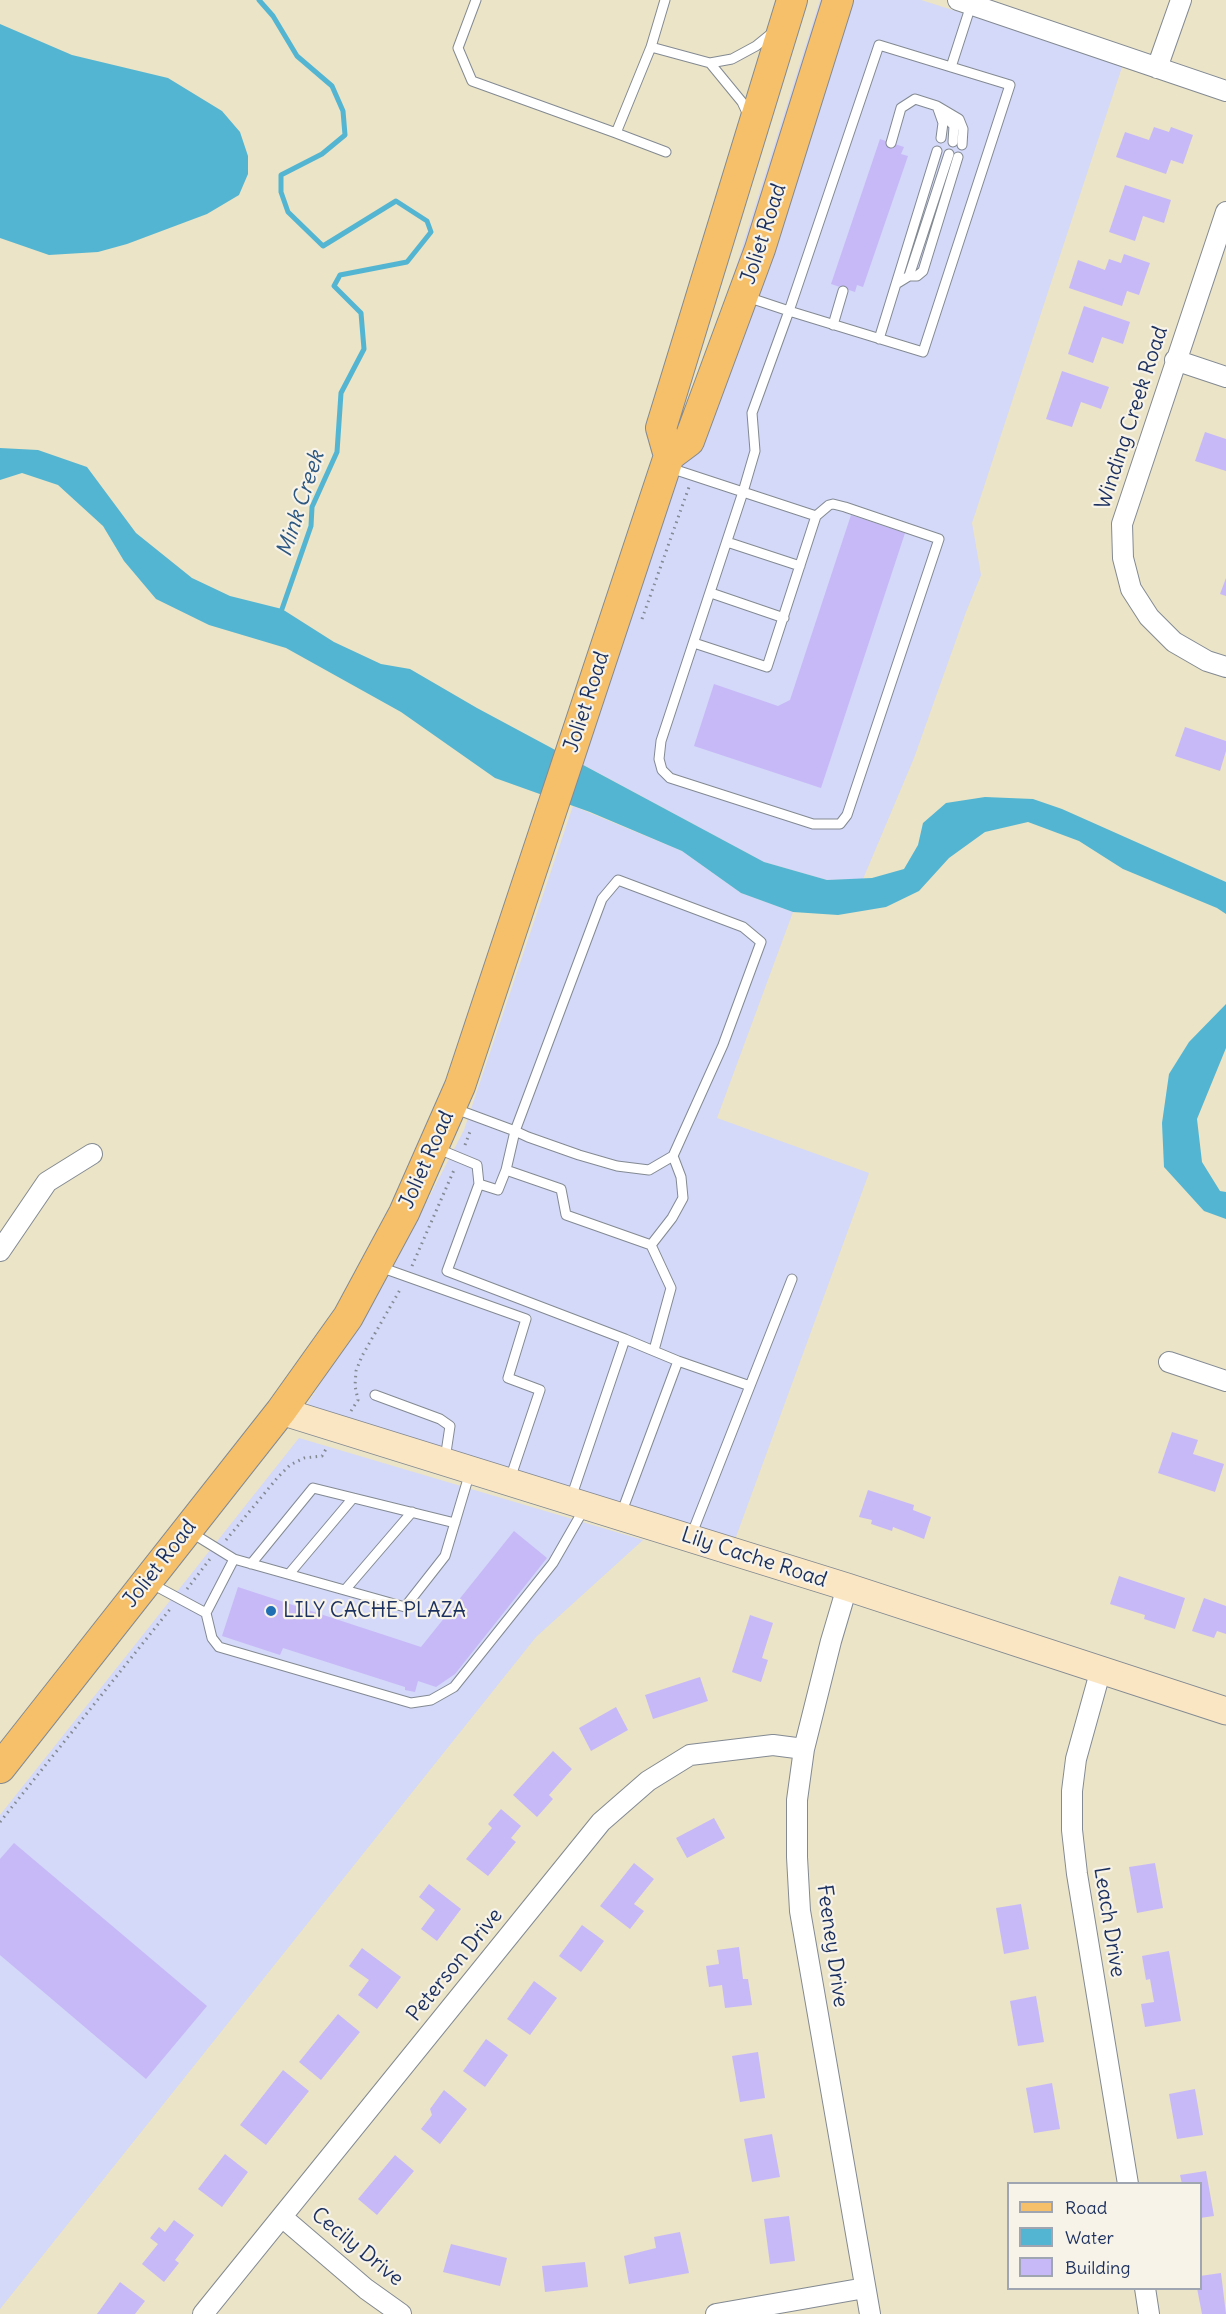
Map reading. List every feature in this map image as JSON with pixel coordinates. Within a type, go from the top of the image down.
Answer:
[{"type":"main road","name":"Joliet Road","points":[[667,461],[689,441],[743,296],[760,249],[838,0]]},
{"type":"main road","name":"Joliet Road","points":[[0,1768],[281,1411],[348,1317],[404,1213],[460,1086],[667,461],[661,428],[788,11]]},
{"type":"street","points":[[1157,68],[1181,0]]},
{"type":"street","points":[[967,1],[1226,91]]},
{"type":"street","name":"Winding Creek Road","points":[[1226,212],[1122,524],[1122,558],[1131,589],[1149,617],[1174,642],[1207,661],[1226,667]]},
{"type":"street","points":[[1175,360],[1226,377]]},
{"type":"street","points":[[0,1251],[46,1182],[92,1154]]},
{"type":"street","points":[[1169,1362],[1226,1381]]},
{"type":"street","name":"Lily Cache Road","points":[[281,1411],[847,1587],[1101,1668],[1226,1711]]},
{"type":"street","name":"Feeney Drive","points":[[847,1587],[804,1749],[797,1800],[797,1857],[800,1911],[870,2314]]},
{"type":"street","name":"Leach Drive","points":[[1101,1668],[1076,1759],[1072,1791],[1072,1830],[1078,1886],[1128,2182]]},
{"type":"street","name":"Peterson Drive","points":[[203,2314],[601,1822],[648,1781],[690,1755],[773,1745],[804,1749]]},
{"type":"street","name":"Cecily Drive","points":[[282,2217],[366,2289],[401,2314]]},
{"type":"street","points":[[716,2314],[865,2288]]},
{"type":"street","points":[[1145,2290],[1149,2314]]},
{"type":"lane","points":[[476,0],[458,48],[472,81],[666,152]]},
{"type":"lane","points":[[616,133],[651,47],[665,0]]},
{"type":"lane","points":[[951,67],[967,1]]},
{"type":"lane","points":[[651,47],[710,63],[732,59],[756,46],[788,11]]},
{"type":"lane","points":[[694,643],[767,667],[816,516],[833,504],[939,539],[847,815],[840,824],[813,824],[670,778],[662,770],[659,759],[661,741],[694,643],[711,593],[755,451],[752,413],[789,311],[879,45],[1010,85],[923,352],[833,325],[789,311],[743,296]]},
{"type":"lane","points":[[710,63],[742,102],[753,126]]},
{"type":"lane","points":[[891,143],[901,108],[915,99],[937,106],[954,126],[958,143]]},
{"type":"lane","points":[[937,106],[943,123],[941,138]]},
{"type":"lane","points":[[879,339],[937,151]]},
{"type":"lane","points":[[896,284],[909,276],[954,156]]},
{"type":"lane","points":[[833,325],[843,291]]},
{"type":"lane","points":[[667,461],[743,492],[816,516]]},
{"type":"lane","points":[[727,542],[800,566]]},
{"type":"lane","points":[[711,593],[784,618]]},
{"type":"lane","points":[[451,1107],[515,1131],[579,1155],[617,1166],[650,1170],[673,1156],[723,1045],[761,942],[743,927],[618,880],[602,899],[515,1131],[506,1170],[498,1190],[479,1184]]},
{"type":"lane","points":[[433,1147],[477,1165],[479,1184],[447,1271],[678,1361],[750,1386]]},
{"type":"lane","points":[[651,1245],[672,1218],[683,1198],[681,1177],[673,1156]]},
{"type":"lane","points":[[506,1170],[561,1189],[566,1215],[651,1245],[671,1288],[654,1350]]},
{"type":"lane","points":[[376,1266],[526,1319],[508,1378],[540,1390],[510,1481]]},
{"type":"lane","points":[[691,1538],[792,1279]]},
{"type":"lane","points":[[234,1559],[206,1613],[212,1638],[219,1647],[411,1702],[431,1700],[454,1687],[553,1563],[578,1503],[625,1339]]},
{"type":"lane","points":[[620,1516],[678,1361]]},
{"type":"lane","points":[[375,1395],[440,1419],[450,1426],[445,1461]]},
{"type":"lane","points":[[187,1530],[234,1559],[405,1607],[445,1556],[471,1469]]},
{"type":"lane","points":[[251,1564],[313,1488],[455,1523]]},
{"type":"lane","points":[[289,1574],[353,1498]]},
{"type":"lane","points":[[345,1590],[412,1512]]},
{"type":"lane","points":[[147,1581],[206,1613]]},
{"type":"path","points":[[0,1822],[278,1477],[298,1459],[322,1456]]},
{"type":"shaded area","points":[[820,0],[921,0],[1123,64],[972,523],[981,575],[914,758],[863,879],[827,880],[764,862],[580,763]]},
{"type":"shaded area","points":[[573,806],[682,851],[741,893],[793,912],[717,1118],[869,1173],[733,1545],[305,1408],[389,1275],[464,1130]]},
{"type":"shaded area","points":[[299,1438],[643,1540],[536,1637],[0,2309],[0,1815]]},
{"type":"water","points":[[0,24],[72,55],[168,78],[222,111],[240,132],[248,156],[248,174],[239,195],[207,214],[127,244],[98,252],[49,255],[0,238]]},
{"type":"water","points":[[0,448],[38,450],[87,467],[136,533],[192,578],[230,596],[282,609],[334,642],[381,664],[410,669],[477,708],[764,862],[827,880],[872,878],[904,869],[918,845],[923,823],[946,803],[985,797],[1033,799],[1062,809],[1226,882],[1226,914],[1217,908],[1123,869],[1079,841],[1028,822],[985,832],[949,858],[919,891],[886,907],[838,915],[793,912],[741,893],[682,851],[590,812],[495,778],[401,712],[286,648],[209,625],[156,599],[124,561],[103,526],[58,485],[22,473],[0,480]]},
{"type":"water","points":[[1226,1004],[1226,1048],[1197,1119],[1202,1162],[1220,1191],[1226,1192],[1226,1219],[1204,1211],[1164,1167],[1162,1123],[1169,1074],[1189,1042]]},
{"type":"building","points":[[1154,127],[1169,132],[1171,127],[1193,135],[1183,164],[1171,160],[1166,174],[1116,157],[1125,132],[1149,140]]},
{"type":"building","points":[[880,139],[904,147],[901,154],[908,156],[863,287],[857,285],[855,292],[831,284]]},
{"type":"building","points":[[1125,185],[1171,200],[1164,223],[1143,216],[1135,241],[1109,232]]},
{"type":"building","points":[[1124,254],[1150,263],[1139,295],[1127,291],[1122,306],[1069,288],[1078,260],[1105,270],[1109,259],[1121,263]]},
{"type":"building","points":[[1084,306],[1130,322],[1123,344],[1102,337],[1093,363],[1068,354]]},
{"type":"building","points":[[1062,371],[1109,387],[1101,409],[1081,402],[1072,427],[1046,419]]},
{"type":"building","points":[[1205,432],[1226,439],[1226,471],[1195,461]]},
{"type":"building","points":[[851,515],[905,533],[821,788],[694,746],[714,684],[778,706],[790,700]]},
{"type":"building","points":[[1226,578],[1226,596],[1220,594]]},
{"type":"building","points":[[1185,727],[1226,741],[1226,751],[1220,771],[1175,756]]},
{"type":"building","points":[[1172,1432],[1198,1440],[1193,1454],[1224,1464],[1215,1492],[1158,1473]]},
{"type":"building","points":[[868,1490],[914,1505],[913,1510],[931,1517],[924,1539],[893,1527],[892,1531],[871,1524],[872,1520],[859,1517]]},
{"type":"building","name":"LILY CACHE PLAZA","points":[[514,1531],[547,1558],[455,1674],[436,1687],[418,1681],[415,1692],[405,1690],[405,1687],[283,1648],[280,1655],[222,1636],[238,1587],[421,1647]]},
{"type":"building","points":[[1119,1576],[1185,1598],[1175,1629],[1144,1619],[1145,1615],[1110,1604]]},
{"type":"building","points":[[1204,1598],[1226,1606],[1226,1634],[1217,1631],[1214,1638],[1192,1631]]},
{"type":"building","points":[[750,1615],[773,1623],[762,1658],[768,1660],[761,1682],[732,1672]]},
{"type":"building","points":[[700,1677],[708,1701],[653,1719],[645,1695]]},
{"type":"building","points":[[616,1707],[628,1730],[591,1751],[579,1728]]},
{"type":"building","points":[[553,1751],[572,1769],[549,1795],[553,1799],[537,1817],[513,1795]]},
{"type":"building","points":[[501,1809],[521,1826],[511,1838],[516,1842],[488,1876],[466,1859],[492,1828],[488,1824]]},
{"type":"building","points":[[714,1818],[725,1838],[687,1858],[676,1838]]},
{"type":"building","points":[[14,1843],[207,2006],[146,2079],[0,1955],[0,1859]]},
{"type":"building","points":[[634,1863],[654,1879],[634,1904],[644,1911],[630,1929],[600,1906]]},
{"type":"building","points":[[1155,1863],[1163,1908],[1137,1913],[1129,1867]]},
{"type":"building","points":[[429,1884],[461,1909],[437,1941],[421,1929],[435,1910],[419,1897]]},
{"type":"building","points":[[1021,1904],[1029,1949],[1004,1954],[996,1908]]},
{"type":"building","points":[[582,1925],[604,1941],[581,1972],[559,1956]]},
{"type":"building","points":[[739,1947],[743,1979],[748,1979],[752,2005],[725,2008],[722,1985],[709,1987],[706,1966],[719,1964],[717,1950]]},
{"type":"building","points":[[362,1948],[401,1977],[377,2009],[358,1995],[369,1980],[349,1966]]},
{"type":"building","points":[[1169,1951],[1181,2021],[1145,2027],[1141,2004],[1154,2002],[1150,1979],[1146,1980],[1142,1956]]},
{"type":"building","points":[[534,1981],[557,1998],[530,2035],[507,2019]]},
{"type":"building","points":[[1036,1996],[1044,2042],[1018,2046],[1010,2001]]},
{"type":"building","points":[[338,2014],[360,2032],[321,2080],[299,2062]]},
{"type":"building","points":[[486,2039],[508,2055],[485,2087],[463,2071]]},
{"type":"building","points":[[758,2052],[765,2098],[740,2102],[732,2056]]},
{"type":"building","points":[[283,2070],[309,2091],[266,2145],[240,2125]]},
{"type":"building","points":[[1052,2083],[1060,2129],[1034,2133],[1026,2088]]},
{"type":"building","points":[[1195,2089],[1203,2135],[1177,2139],[1169,2094]]},
{"type":"building","points":[[444,2090],[467,2109],[440,2144],[421,2129],[432,2115],[430,2109]]},
{"type":"building","points":[[772,2134],[780,2177],[752,2182],[744,2139]]},
{"type":"building","points":[[225,2154],[248,2172],[222,2207],[198,2189]]},
{"type":"building","points":[[395,2155],[414,2171],[377,2215],[358,2199]]},
{"type":"building","points":[[1206,2171],[1214,2216],[1202,2218],[1202,2182],[1182,2182],[1180,2175]]},
{"type":"building","points":[[789,2216],[795,2261],[770,2264],[764,2219]]},
{"type":"building","points":[[174,2220],[194,2235],[175,2260],[179,2263],[164,2282],[142,2264],[158,2244],[150,2238],[159,2227],[165,2232]]},
{"type":"building","points":[[680,2232],[689,2273],[629,2284],[624,2256],[656,2248],[654,2237]]},
{"type":"building","points":[[451,2244],[507,2258],[500,2286],[443,2272]]},
{"type":"building","points":[[585,2262],[588,2287],[545,2292],[542,2266]]},
{"type":"building","points":[[1221,2273],[1226,2314],[1202,2314],[1197,2290],[1202,2290],[1202,2276]]},
{"type":"building","points":[[120,2282],[145,2301],[135,2314],[97,2314]]},
{"type":"waterway","name":"Mink Creek","points":[[259,0],[273,16],[297,56],[332,86],[343,111],[345,135],[322,154],[281,175],[281,192],[288,212],[323,246],[396,201],[427,221],[431,232],[407,262],[340,275],[334,286],[361,313],[364,349],[341,393],[337,452],[312,507],[311,526],[282,609]]},
{"type":"place","name":"LILY CACHE PLAZA","points":[[271,1611]]}]
